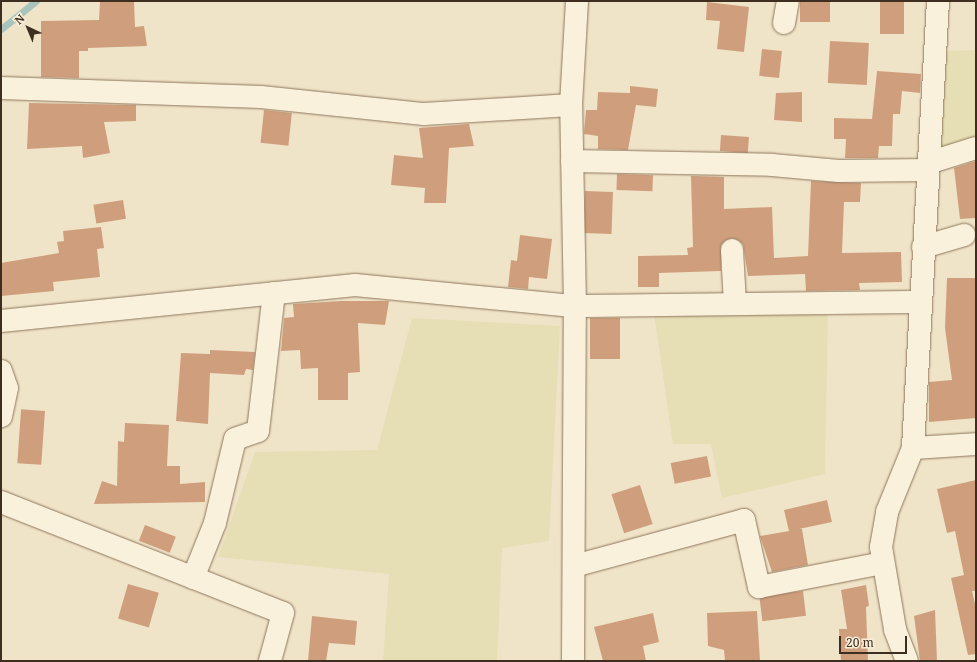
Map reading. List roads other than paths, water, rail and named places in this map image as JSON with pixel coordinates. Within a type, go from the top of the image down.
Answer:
[{"type":"street","points":[[573,661],[575,306],[571,105],[577,1]]},
{"type":"street","points":[[784,23],[788,1]]},
{"type":"street","points":[[907,661],[895,629],[881,547],[887,512],[913,448],[923,247],[938,1]]},
{"type":"street","points":[[1,88],[261,97],[424,114],[571,105]]},
{"type":"street","points":[[572,160],[772,165],[839,171],[928,167],[976,148]]},
{"type":"street","points":[[923,247],[964,234]]},
{"type":"street","points":[[732,250],[735,304]]},
{"type":"street","points":[[1,321],[355,284],[575,306],[920,302]]},
{"type":"street","points":[[193,578],[215,522],[235,439],[258,431],[274,293]]},
{"type":"street","points":[[1,371],[7,388],[1,416]]},
{"type":"street","points":[[913,448],[976,444]]},
{"type":"street","points":[[1,502],[283,613],[270,661]]},
{"type":"street","points":[[574,566],[744,520],[759,587],[884,563]]},
{"type":"waterway","points":[[1,29],[36,1]]}]
